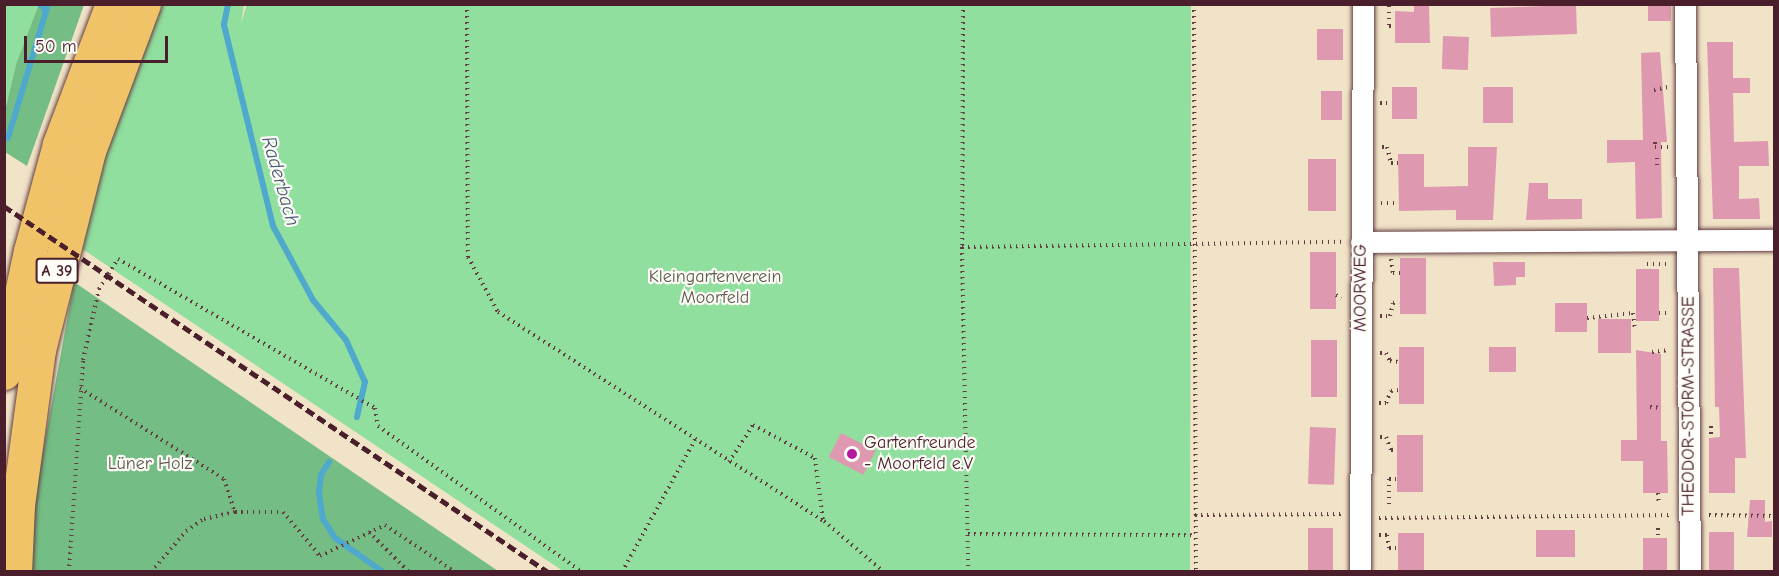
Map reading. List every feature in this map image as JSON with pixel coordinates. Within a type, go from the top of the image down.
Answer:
[{"type":"highway","name":"A 39","points":[[4,373],[30,251],[59,144],[112,4]]},
{"type":"highway","name":"A 39","points":[[15,572],[18,505],[39,350],[89,151],[144,4]]},
{"type":"street","name":"MOORWEG","points":[[1360,572],[1363,4]]},
{"type":"street","name":"THEODOR-STORM-STRASSE","points":[[1685,4],[1690,572]]},
{"type":"street","points":[[1361,242],[1774,240]]},
{"type":"path","points":[[467,4],[468,257],[498,312],[824,521],[884,572]]},
{"type":"path","points":[[963,4],[962,247],[968,572]]},
{"type":"path","points":[[1194,4],[1196,572]]},
{"type":"path","points":[[1389,6],[1389,26],[1395,26]]},
{"type":"path","points":[[1657,158],[1657,167]]},
{"type":"path","points":[[962,247],[1195,242],[1361,242]]},
{"type":"path","points":[[69,572],[79,387],[99,290],[118,259],[375,408],[378,426],[582,572]]},
{"type":"path","points":[[1587,318],[1633,313],[1635,329]]},
{"type":"path","points":[[79,387],[224,479],[235,512]]},
{"type":"path","points":[[1650,406],[1662,408]]},
{"type":"path","points":[[729,462],[753,425],[815,458],[824,521]]},
{"type":"path","points":[[1711,426],[1711,438]]},
{"type":"path","points":[[622,572],[695,440]]},
{"type":"path","points":[[1389,504],[1389,479],[1397,479]]},
{"type":"path","points":[[1658,493],[1659,504]]},
{"type":"path","points":[[151,572],[186,531],[204,519],[235,512],[283,512],[320,556],[385,525],[455,572]]},
{"type":"path","points":[[1196,515],[1774,516]]},
{"type":"path","points":[[1658,528],[1658,538]]},
{"type":"path","points":[[369,532],[409,572]]},
{"type":"path","points":[[968,534],[1196,535]]},
{"type":"green space","points":[[39,4],[84,5],[27,166],[5,152],[5,111],[16,64]]},
{"type":"green space","name":"Kleingartenverein Moorfeld","points":[[247,4],[1191,5],[1190,571],[563,571],[78,246],[123,85],[159,5],[244,5],[241,23]]},
{"type":"green space","points":[[5,5],[39,5],[16,64],[5,111]]},
{"type":"green space","name":"Lüner Holz","points":[[74,282],[498,571],[32,572],[34,500]]},
{"type":"building","points":[[1414,4],[1429,4],[1430,43],[1395,43],[1395,11],[1414,12]]},
{"type":"building","points":[[1648,4],[1671,4],[1671,21],[1648,21]]},
{"type":"building","points":[[1576,5],[1577,34],[1491,37],[1490,8]]},
{"type":"building","points":[[1317,29],[1343,29],[1343,60],[1317,60]]},
{"type":"building","points":[[1443,36],[1469,37],[1468,70],[1442,69]]},
{"type":"building","points":[[1707,42],[1733,42],[1733,78],[1750,78],[1750,93],[1733,93],[1734,142],[1768,141],[1769,166],[1739,166],[1739,199],[1759,198],[1760,219],[1713,219]]},
{"type":"building","points":[[1660,52],[1667,142],[1661,142],[1662,218],[1636,219],[1635,162],[1607,163],[1607,140],[1643,140],[1641,53]]},
{"type":"building","points":[[1392,87],[1417,87],[1417,119],[1392,119]]},
{"type":"building","points":[[1483,87],[1513,87],[1513,123],[1483,123]]},
{"type":"building","points":[[1321,91],[1342,91],[1342,120],[1321,120]]},
{"type":"building","points":[[1468,147],[1497,147],[1493,220],[1456,220],[1456,210],[1399,211],[1398,154],[1424,154],[1424,187],[1468,186]]},
{"type":"building","points":[[1308,159],[1336,159],[1336,211],[1308,211]]},
{"type":"building","points":[[1529,183],[1548,183],[1548,199],[1582,199],[1582,219],[1526,220]]},
{"type":"building","points":[[1310,252],[1336,252],[1336,309],[1310,309]]},
{"type":"building","points":[[1400,258],[1426,258],[1426,314],[1400,314]]},
{"type":"building","points":[[1493,262],[1525,262],[1525,277],[1516,277],[1516,285],[1494,286]]},
{"type":"building","points":[[1713,268],[1739,268],[1746,458],[1735,458],[1735,493],[1709,493],[1709,438],[1720,437],[1719,407],[1715,407]]},
{"type":"building","points":[[1636,269],[1659,269],[1659,321],[1636,321]]},
{"type":"building","points":[[1555,303],[1587,303],[1587,332],[1555,332]]},
{"type":"building","points":[[1598,319],[1631,319],[1631,353],[1598,353]]},
{"type":"building","points":[[1311,340],[1337,340],[1337,397],[1311,397]]},
{"type":"building","points":[[1399,347],[1424,347],[1424,404],[1399,404]]},
{"type":"building","points":[[1489,347],[1516,347],[1516,372],[1489,372]]},
{"type":"building","points":[[1636,350],[1661,354],[1661,441],[1667,441],[1668,493],[1643,493],[1643,461],[1621,461],[1621,440],[1637,440]]},
{"type":"building","points":[[1310,427],[1336,428],[1334,485],[1308,484]]},
{"type":"building","name":"Gartenfreunde - Moorfeld e.V","points":[[841,433],[876,451],[863,475],[829,457]]},
{"type":"building","points":[[1397,435],[1423,435],[1423,492],[1397,492]]},
{"type":"building","points":[[1750,500],[1765,500],[1765,522],[1772,521],[1772,537],[1747,537]]},
{"type":"building","points":[[1308,528],[1333,528],[1333,572],[1308,572]]},
{"type":"building","points":[[1536,530],[1575,530],[1575,557],[1536,557]]},
{"type":"building","points":[[1709,532],[1734,532],[1734,572],[1709,572]]},
{"type":"building","points":[[1398,533],[1424,533],[1424,572],[1398,572]]},
{"type":"building","points":[[1643,538],[1667,538],[1667,572],[1643,572]]},
{"type":"waterway","points":[[40,4],[46,11],[48,4]]},
{"type":"waterway","name":"Raderbach","points":[[228,4],[224,25],[273,226],[313,300],[346,340],[365,382],[357,417]]},
{"type":"waterway","points":[[8,138],[46,11]]},
{"type":"waterway","name":"Raderbach","points":[[329,462],[321,475],[319,492],[323,519],[335,538],[383,572]]},
{"type":"railway","points":[[4,206],[548,572]]},
{"type":"place","name":"Gartenfreunde - Moorfeld e.V","points":[[852,454]]}]
